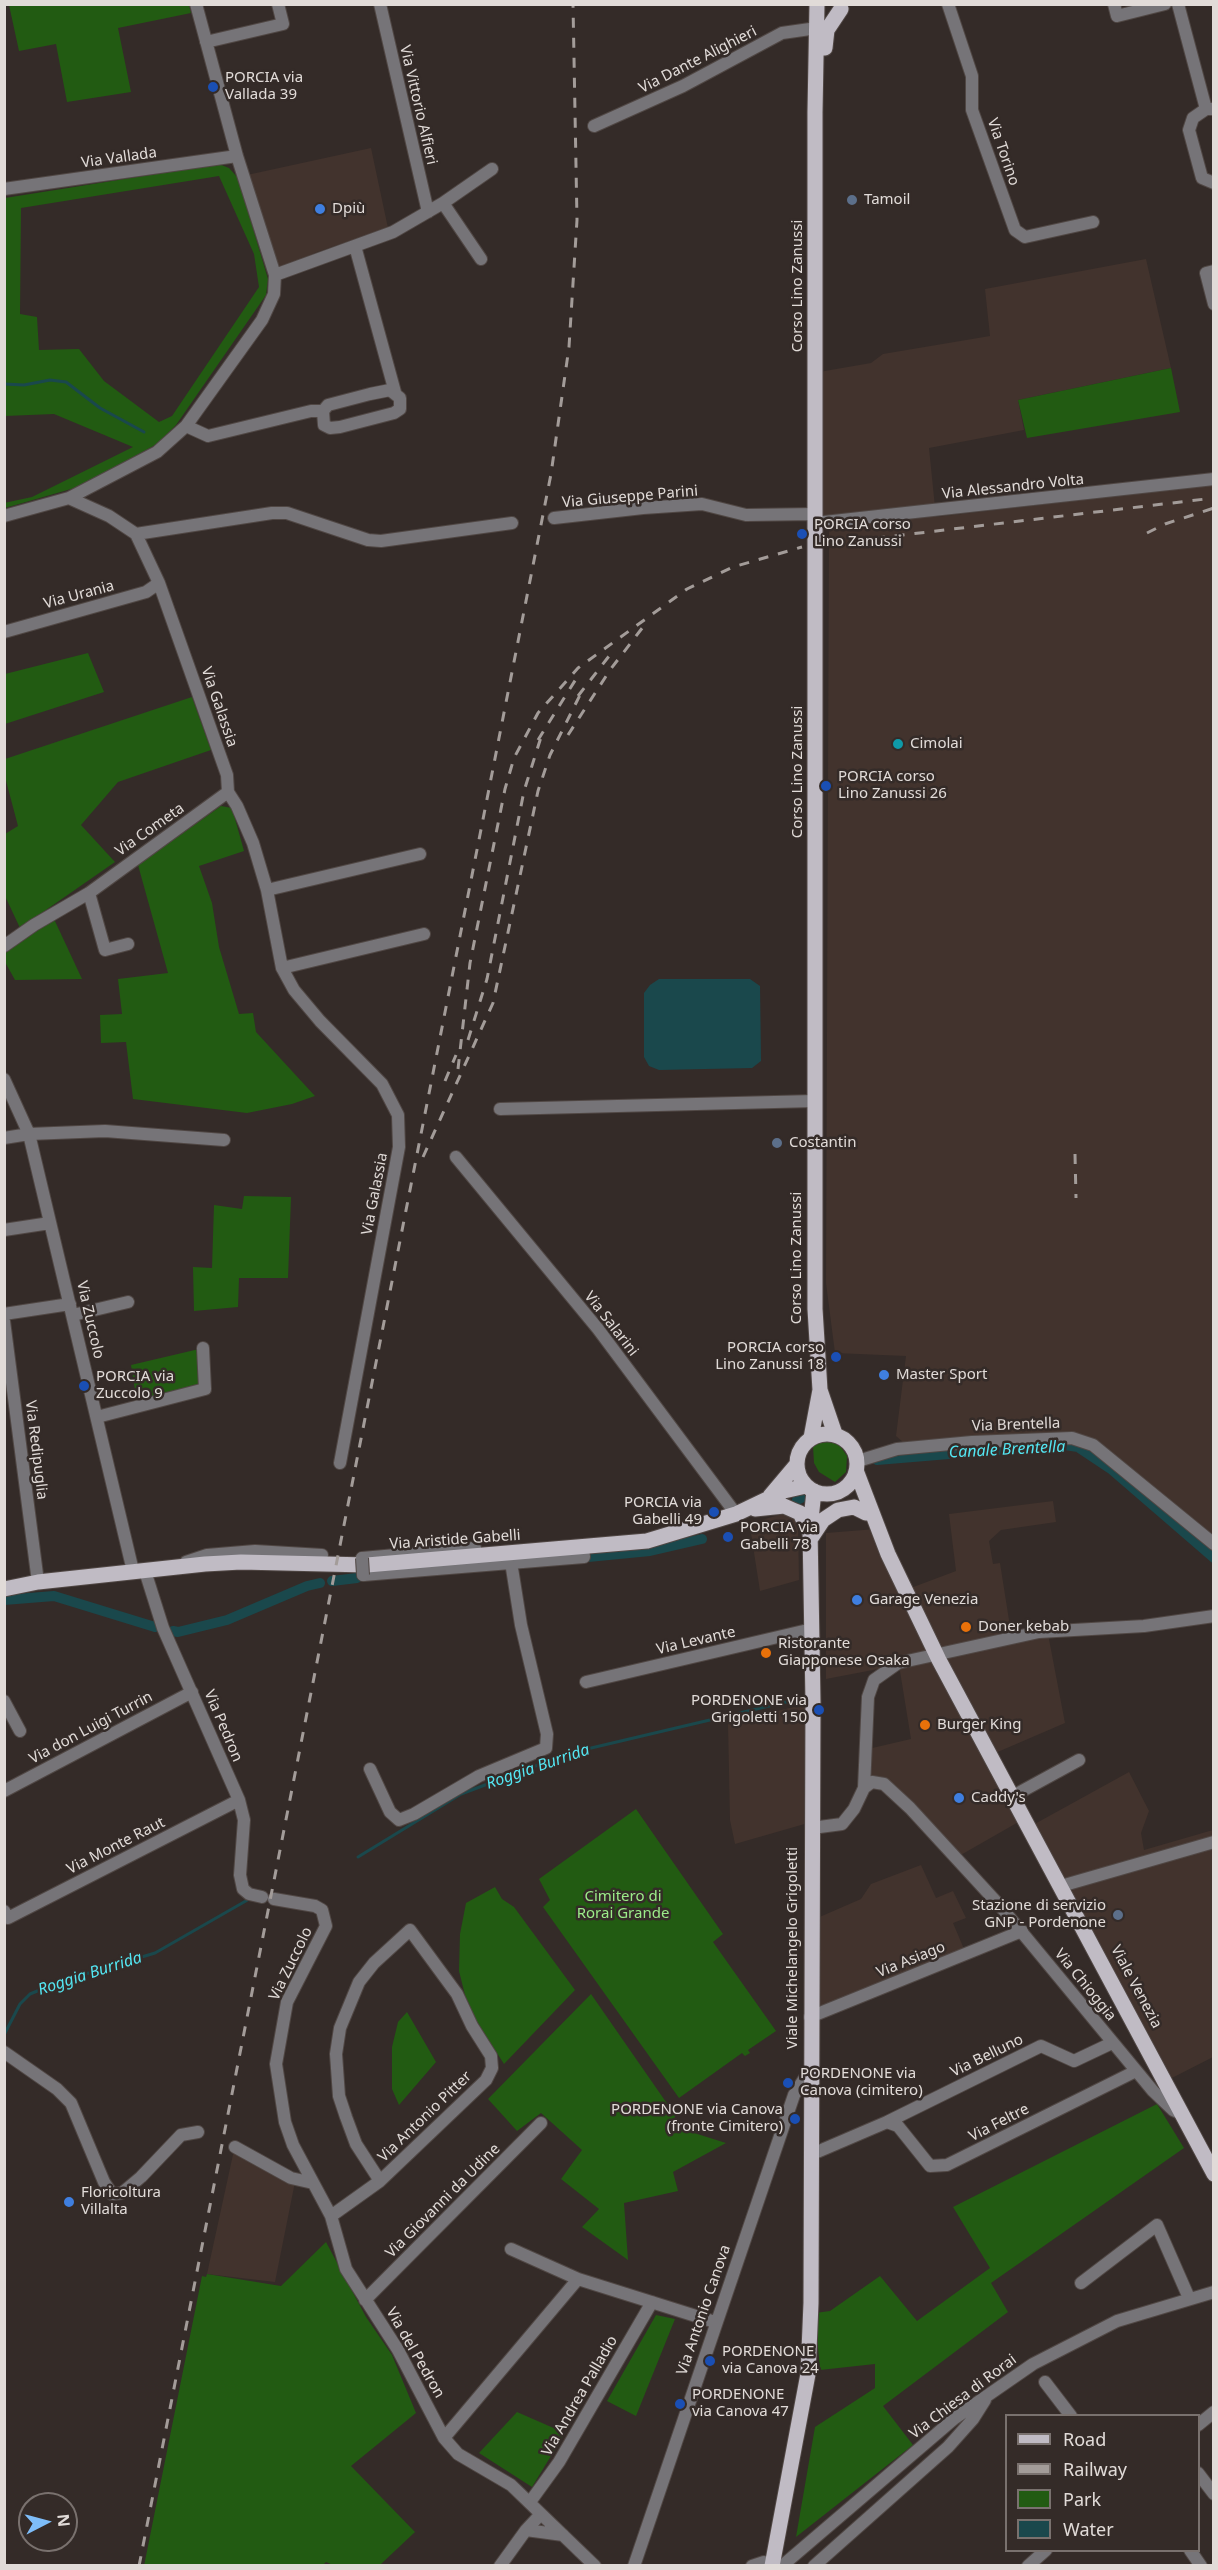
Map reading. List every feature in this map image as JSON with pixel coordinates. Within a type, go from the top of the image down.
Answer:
[{"type":"main road","points":[[818,4],[829,10],[844,7]]},
{"type":"main road","name":"Corso Lino Zanussi","points":[[811,1438],[820,1390],[815,1309],[814,1101],[818,4]]},
{"type":"main road","name":"Corso Lino Zanussi","points":[[816,153],[823,113],[827,30],[844,7]]},
{"type":"main road","name":"Corso Lino Zanussi","points":[[820,1390],[835,1434]]},
{"type":"main road","points":[[835,1434],[852,1446],[857,1467],[882,1537],[866,1513],[836,1493],[810,1489],[801,1480],[797,1464],[800,1449],[811,1438],[818,1435],[835,1434]]},
{"type":"main road","name":"Via Aristide Gabelli","points":[[770,1496],[797,1464]]},
{"type":"main road","points":[[811,1538],[819,1513],[836,1493],[853,1481],[857,1467]]},
{"type":"main road","points":[[810,1489],[812,1629]]},
{"type":"main road","name":"Via Aristide Gabelli","points":[[739,1513],[770,1496],[810,1489]]},
{"type":"main road","name":"Via Aristide Gabelli","points":[[4,1589],[38,1582],[241,1562],[367,1565],[505,1558],[647,1541],[769,1506],[784,1506],[800,1513],[811,1538]]},
{"type":"main road","points":[[811,1538],[823,1520],[838,1510],[854,1507],[866,1513]]},
{"type":"main road","name":"Viale Venezia","points":[[882,1537],[938,1658],[1182,2114],[1210,2157],[1214,2174]]},
{"type":"main road","name":"Viale Michelangelo Grigoletti","points":[[768,2565],[808,2374],[812,2303],[810,2017],[812,1629]]},
{"type":"street","points":[[4,516],[69,498],[157,452],[186,426],[262,320],[274,294],[275,275],[237,156],[196,4]]},
{"type":"street","points":[[206,42],[282,24],[278,4]]},
{"type":"street","name":"Via Vittorio Alfieri","points":[[380,4],[428,212]]},
{"type":"street","name":"Via Torino","points":[[948,4],[972,76],[972,110],[1015,230],[1025,237],[1093,222]]},
{"type":"street","points":[[1114,4],[1117,16],[1165,4]]},
{"type":"street","points":[[1178,4],[1210,109],[1193,118],[1189,130],[1202,178],[1214,183]]},
{"type":"street","name":"Via Dante Alighieri","points":[[594,126],[694,81],[782,33],[817,28]]},
{"type":"street","name":"Via Vallada","points":[[4,189],[237,156]]},
{"type":"street","points":[[275,275],[393,232],[443,203],[492,169]]},
{"type":"street","points":[[443,203],[481,259]]},
{"type":"street","points":[[322,411],[324,425],[330,428],[385,416],[400,409],[400,398],[395,392],[355,246]]},
{"type":"street","points":[[1214,271],[1206,273],[1214,304]]},
{"type":"street","points":[[186,426],[208,436],[311,411],[322,411],[328,405],[370,394],[390,390],[395,392]]},
{"type":"street","name":"Via Alessandro Volta","points":[[815,518],[1214,479]]},
{"type":"street","points":[[69,498],[109,516],[136,534],[272,513],[286,513],[368,540],[381,542],[512,523]]},
{"type":"street","name":"Via Giuseppe Parini","points":[[554,518],[702,504],[746,515],[815,518]]},
{"type":"street","name":"Via Galassia","points":[[136,534],[159,583],[227,775],[228,792],[237,806],[253,843],[267,890],[282,968],[294,990],[320,1021],[382,1084],[394,1102],[400,1129],[340,1463]]},
{"type":"street","name":"Via Urania","points":[[4,632],[146,592],[159,583]]},
{"type":"street","name":"Via Cometa","points":[[4,946],[34,925],[89,893],[228,792]]},
{"type":"street","points":[[267,890],[420,854]]},
{"type":"street","points":[[89,893],[105,950],[129,944]]},
{"type":"street","points":[[282,968],[424,934]]},
{"type":"street","name":"Via Zuccolo","points":[[4,1079],[29,1134],[97,1417],[139,1571]]},
{"type":"street","points":[[500,1109],[814,1101]]},
{"type":"street","points":[[4,1138],[29,1134],[105,1131],[224,1140]]},
{"type":"street","name":"Via Salarini","points":[[456,1157],[598,1329],[739,1513]]},
{"type":"street","points":[[4,1230],[50,1223]]},
{"type":"street","points":[[4,1314],[128,1302]]},
{"type":"street","name":"Via Redipuglia","points":[[4,1321],[38,1582]]},
{"type":"street","points":[[97,1417],[205,1389],[203,1348]]},
{"type":"street","name":"Via Brentella","points":[[857,1467],[897,1449],[972,1442],[1072,1438],[1093,1445],[1214,1544]]},
{"type":"street","points":[[370,1769],[390,1812],[399,1820],[414,1814],[494,1769],[543,1751],[547,1746],[547,1734],[505,1558],[499,1546],[362,1558],[363,1575],[505,1558]]},
{"type":"street","name":"Via Aristide Gabelli","points":[[165,1568],[207,1555],[255,1551],[322,1555]]},
{"type":"street","name":"Via Pedron","points":[[139,1571],[238,1800],[244,1820],[240,1880],[243,1889],[262,1897]]},
{"type":"street","points":[[812,1828],[842,1824],[854,1809],[864,1788],[868,1697],[874,1680],[898,1663],[938,1658],[1039,1632],[1144,1626],[1214,1616]]},
{"type":"street","name":"Via Levante","points":[[586,1682],[812,1629]]},
{"type":"street","name":"Via don Luigi Turrin","points":[[4,1791],[192,1692]]},
{"type":"street","points":[[4,1701],[20,1731]]},
{"type":"street","points":[[1013,1796],[1079,1760]]},
{"type":"street","name":"Via Chioggia","points":[[864,1788],[872,1782],[884,1784],[938,1836],[1023,1932],[1136,2071],[1173,2110],[1182,2114]]},
{"type":"street","name":"Via Monte Raut","points":[[6,1915],[238,1800]]},
{"type":"street","points":[[1061,1886],[1214,1842]]},
{"type":"street","name":"Via Zuccolo","points":[[262,1897],[315,1906],[322,1910],[326,1926],[287,2002],[276,2064],[285,2122],[293,2145],[314,2182]]},
{"type":"street","name":"Via Antonio Pitter","points":[[331,2216],[380,2181],[486,2079],[492,2068],[491,2056],[472,2026],[457,1994],[410,1930],[374,1963],[359,1982],[340,2028],[336,2054],[339,2096],[346,2117],[356,2144],[380,2181]]},
{"type":"street","name":"Via Asiago","points":[[810,2017],[1023,1932]]},
{"type":"street","name":"Via Belluno","points":[[810,2156],[887,2122],[1041,2046],[1074,2061],[1112,2043]]},
{"type":"street","points":[[4,2052],[57,2089],[71,2103],[104,2182],[112,2194],[122,2193],[141,2177],[181,2134],[198,2132]]},
{"type":"street","name":"Via Antonio Canova","points":[[634,2565],[794,2096],[811,2068]]},
{"type":"street","name":"Via Feltre","points":[[887,2122],[898,2126],[930,2166],[947,2166],[1136,2071]]},
{"type":"street","name":"Via Giovanni da Udine","points":[[365,2300],[542,2123]]},
{"type":"street","points":[[235,2147],[291,2178],[314,2182]]},
{"type":"street","name":"Via del Pedron","points":[[314,2182],[331,2216],[346,2269],[398,2350],[444,2438],[458,2454],[511,2485],[595,2565]]},
{"type":"street","points":[[1081,2283],[1157,2225],[1189,2298]]},
{"type":"street","points":[[511,2249],[578,2278],[715,2322]]},
{"type":"street","points":[[444,2438],[578,2278]]},
{"type":"street","name":"Via Chiesa di Rorai","points":[[768,2565],[881,2480],[988,2394],[1033,2364],[1081,2337],[1117,2321],[1214,2292]]},
{"type":"street","name":"Via Andrea Palladio","points":[[530,2502],[559,2462],[652,2302]]},
{"type":"street","points":[[1045,2382],[1070,2414]]},
{"type":"street","points":[[814,2565],[948,2447],[973,2420],[988,2394]]},
{"type":"street","points":[[1200,2423],[1214,2412]]},
{"type":"street","points":[[1200,2476],[1214,2494]]},
{"type":"street","points":[[501,2565],[526,2530],[541,2514]]},
{"type":"street","points":[[526,2530],[564,2536]]},
{"type":"street","points":[[1028,2565],[1044,2552]]},
{"type":"shaded area","points":[[371,148],[388,228],[317,252],[278,270],[247,175]]},
{"type":"shaded area","points":[[1146,259],[1171,368],[1018,400],[1024,430],[929,448],[936,517],[1213,485],[1213,1539],[1100,1444],[1082,1435],[1059,1432],[904,1443],[896,1436],[906,1356],[835,1353],[826,1283],[829,529],[819,519],[819,372],[871,363],[883,354],[990,336],[985,289]]},
{"type":"shaded area","points":[[1053,1501],[1056,1522],[1001,1530],[989,1541],[993,1564],[1000,1563],[1012,1639],[1048,1634],[1065,1723],[993,1754],[908,1589],[956,1571],[949,1514]]},
{"type":"shaded area","points":[[782,1514],[791,1515],[798,1524],[799,1580],[760,1591],[750,1527],[755,1522]]},
{"type":"shaded area","points":[[876,1529],[1022,1820],[959,1856],[899,1793],[867,1782],[868,1749],[911,1739],[899,1665],[826,1679],[826,1533]]},
{"type":"shaded area","points":[[810,1703],[808,1823],[735,1844],[730,1820],[728,1723]]},
{"type":"shaded area","points":[[1129,1772],[1149,1811],[1141,1833],[1144,1850],[1213,1830],[1213,2057],[1168,2080],[1031,1826]]},
{"type":"shaded area","points":[[921,1865],[936,1898],[953,1891],[966,1918],[953,1923],[964,1949],[814,2010],[815,1919],[861,1899],[871,1884]]},
{"type":"shaded area","points":[[234,2150],[295,2182],[275,2282],[207,2274]]},
{"type":"green space","points":[[9,5],[189,5],[191,13],[118,28],[131,92],[67,102],[56,44],[19,51]]},
{"type":"green space","points":[[219,164],[229,168],[238,178],[268,279],[266,295],[176,425],[157,444],[78,487],[5,508],[4,503],[32,497],[133,447],[54,414],[5,416],[5,198]],"holes":[[[219,176],[254,254],[259,287],[172,416],[159,422],[104,381],[79,349],[39,350],[37,317],[20,314],[21,208]]]},
{"type":"green space","points":[[1171,368],[1180,412],[1027,438],[1018,400]]},
{"type":"green space","points":[[88,653],[104,692],[5,724],[5,674]]},
{"type":"green space","points":[[192,697],[211,750],[118,782],[81,825],[115,862],[20,928],[5,896],[5,834],[18,826],[5,777],[5,759]]},
{"type":"green space","points":[[221,806],[232,808],[244,851],[199,866],[212,903],[219,947],[239,1014],[253,1013],[256,1032],[315,1096],[292,1104],[247,1113],[133,1099],[126,1042],[101,1043],[100,1015],[122,1014],[118,979],[168,973],[138,865]]},
{"type":"green space","points":[[54,919],[82,979],[15,980],[5,962],[4,954]]},
{"type":"green space","points":[[244,1196],[291,1197],[288,1278],[239,1278],[238,1307],[194,1311],[193,1267],[212,1268],[214,1205],[242,1209]]},
{"type":"green space","points":[[199,1349],[202,1386],[137,1403],[131,1365]]},
{"type":"green space","points":[[822,1441],[838,1443],[847,1456],[846,1472],[835,1482],[819,1472],[814,1463],[813,1446]]},
{"type":"green space","name":"Cimitero di Rorai Grande","points":[[636,1809],[723,1934],[713,1942],[776,2031],[748,2050],[750,2053],[745,2056],[742,2053],[679,2098],[543,1907],[550,1900],[539,1879]]},
{"type":"green space","points":[[495,1887],[502,1899],[514,1907],[575,1990],[504,2064],[477,2022],[465,1995],[459,1971],[460,1934],[466,1903]]},
{"type":"green space","points":[[591,1994],[675,2115],[675,2127],[726,2143],[673,2172],[678,2191],[624,2203],[628,2260],[582,2227],[599,2209],[561,2179],[582,2150],[541,2113],[517,2131],[488,2099]]},
{"type":"green space","points":[[407,2012],[436,2062],[399,2105],[392,2089],[392,2047],[398,2022]]},
{"type":"green space","points":[[1157,2104],[1184,2148],[991,2283],[1008,2312],[883,2406],[913,2445],[796,2537],[815,2427],[875,2388],[875,2364],[820,2370],[815,2313],[830,2311],[880,2276],[917,2321],[990,2268],[953,2207]]},
{"type":"green space","points":[[326,2242],[366,2317],[392,2355],[416,2413],[351,2466],[415,2532],[380,2565],[333,2565],[326,2562],[322,2566],[144,2566],[202,2276],[206,2277],[207,2274],[281,2286]]},
{"type":"green space","points":[[656,2315],[675,2319],[636,2416],[607,2401]]},
{"type":"green space","points":[[517,2412],[565,2433],[532,2487],[479,2453]]},
{"type":"water","points":[[659,979],[750,979],[760,986],[761,1061],[752,1068],[659,1070],[649,1066],[644,1057],[644,993]]},
{"type":"waterway","points":[[4,384],[24,385],[50,380],[66,382],[100,408],[144,432]]},
{"type":"waterway","name":"Canale Brentella","points":[[877,1460],[1033,1447],[1065,1445],[1078,1447],[1111,1469],[1214,1558]]},
{"type":"waterway","name":"Canale Brentella","points":[[797,1500],[803,1497]]},
{"type":"waterway","name":"Canale Brentella","points":[[588,1557],[650,1551],[702,1539]]},
{"type":"waterway","name":"Canale Brentella","points":[[332,1581],[357,1578]]},
{"type":"waterway","name":"Canale Brentella","points":[[173,1631],[178,1632],[227,1620],[307,1586],[320,1583]]},
{"type":"waterway","name":"Canale Brentella","points":[[4,1600],[54,1596],[155,1627]]},
{"type":"waterway","name":"Roggia Burrida","points":[[358,1857],[461,1794],[570,1753],[803,1698]]},
{"type":"waterway","name":"Roggia Burrida","points":[[4,2035],[20,2004],[30,1994],[59,1982],[155,1953],[251,1898]]},
{"type":"railway","points":[[139,2566],[551,474],[569,347],[577,220],[573,4]]},
{"type":"railway","points":[[835,543],[1214,498]]},
{"type":"railway","points":[[1147,533],[1165,524],[1214,508]]},
{"type":"railway","points":[[458,1069],[470,963],[505,789],[514,758],[538,713],[578,668],[687,589],[733,567],[802,547]]},
{"type":"railway","points":[[568,735],[610,670],[643,627]]},
{"type":"railway","points":[[578,696],[613,651]]},
{"type":"railway","points":[[538,740],[576,679]]},
{"type":"railway","points":[[423,1157],[493,1003],[538,791],[550,755],[583,689]]},
{"type":"railway","points":[[468,1040],[487,979],[524,791],[542,734]]},
{"type":"railway","points":[[445,1081],[456,1055]]},
{"type":"railway","points":[[1075,1154],[1076,1198]]},
{"type":"place","name":"PORCIA via Vallada 39","points":[[213,87]]},
{"type":"place","name":"Tamoil","points":[[852,200]]},
{"type":"place","name":"Dpiù","points":[[320,209]]},
{"type":"place","name":"PORCIA corso Lino Zanussi","points":[[802,534]]},
{"type":"place","name":"Cimolai","points":[[898,744]]},
{"type":"place","name":"PORCIA corso Lino Zanussi 26","points":[[826,786]]},
{"type":"place","name":"Costantin","points":[[777,1143]]},
{"type":"place","name":"PORCIA corso Lino Zanussi 18","points":[[836,1357]]},
{"type":"place","name":"Master Sport","points":[[884,1375]]},
{"type":"place","name":"PORCIA via Zuccolo 9","points":[[84,1386]]},
{"type":"place","name":"PORCIA via Gabelli 49","points":[[714,1512]]},
{"type":"place","name":"PORCIA via Gabelli 78","points":[[728,1537]]},
{"type":"place","name":"Garage Venezia","points":[[857,1600]]},
{"type":"place","name":"Doner kebab","points":[[966,1627]]},
{"type":"place","name":"Ristorante Giapponese Osaka","points":[[766,1653]]},
{"type":"place","name":"PORDENONE via Grigoletti 150","points":[[819,1710]]},
{"type":"place","name":"Burger King","points":[[925,1725]]},
{"type":"place","name":"Caddy's","points":[[959,1798]]},
{"type":"place","name":"Stazione di servizio GNP - Pordenone","points":[[1118,1915]]},
{"type":"place","name":"PORDENONE via Canova (cimitero)","points":[[788,2083]]},
{"type":"place","name":"PORDENONE via Canova (fronte Cimitero)","points":[[795,2119]]},
{"type":"place","name":"Floricoltura Villalta","points":[[69,2202]]},
{"type":"place","name":"PORDENONE via Canova 24","points":[[710,2361]]},
{"type":"place","name":"PORDENONE via Canova 47","points":[[680,2404]]}]
